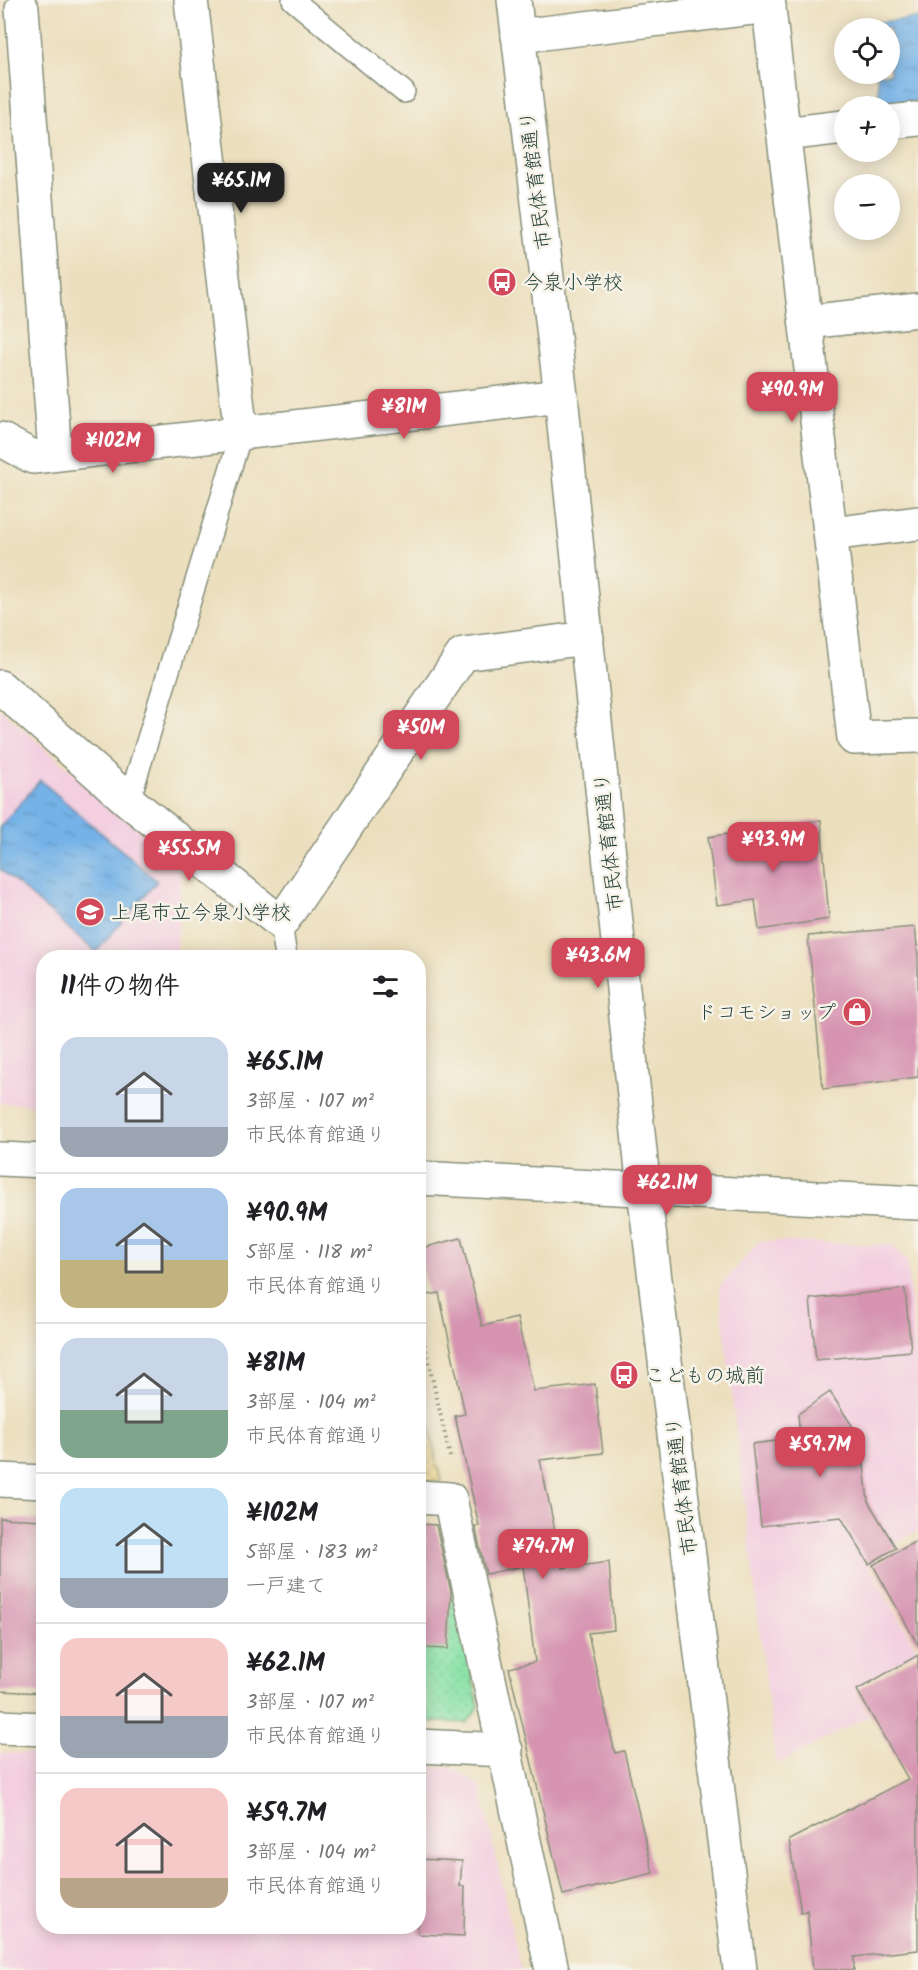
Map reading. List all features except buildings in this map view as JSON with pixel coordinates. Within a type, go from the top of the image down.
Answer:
[{"type":"street","points":[[191,0],[241,434]]},
{"type":"street","name":"市民体育館通り","points":[[514,0],[561,396],[644,1190],[740,1970]]},
{"type":"street","points":[[518,36],[768,3],[854,738],[918,736]]},
{"type":"street","points":[[22,8],[55,454]]},
{"type":"street","points":[[900,121],[918,119]]},
{"type":"street","points":[[784,134],[834,128]]},
{"type":"street","points":[[806,322],[918,310]]},
{"type":"street","points":[[0,439],[33,457],[561,396]]},
{"type":"street","points":[[831,534],[918,523]]},
{"type":"street","points":[[0,687],[129,801],[281,923],[463,654],[586,638]]},
{"type":"street","points":[[0,1159],[36,1161]]},
{"type":"street","points":[[426,1178],[918,1203],[918,1207]]},
{"type":"street","points":[[0,1480],[36,1482]]},
{"type":"street","points":[[434,1498],[506,1750],[552,1970]]},
{"type":"street","points":[[0,1727],[36,1729]]},
{"type":"street","points":[[426,1746],[506,1750]]},
{"type":"lane","points":[[293,0],[404,92]]},
{"type":"lane","points":[[129,801],[241,434]]},
{"type":"lane","points":[[281,923],[285,950]]},
{"type":"path","points":[[426,1350],[458,1492],[434,1498]]},
{"type":"shaded area","name":"上尾市立今泉小学校","points":[[0,709],[182,867],[176,950],[36,950],[36,1105],[0,1103]]},
{"type":"shaded area","points":[[760,1241],[892,1245],[907,1261],[918,1367],[918,1531],[896,1543],[899,1548],[869,1566],[918,1651],[855,1689],[869,1716],[776,1765],[719,1287]]},
{"type":"shaded area","points":[[0,1753],[36,1754],[36,1934],[426,1934],[426,1767],[453,1768],[480,1786],[521,1970],[0,1970]]},
{"type":"sand","points":[[426,1410],[441,1482],[426,1481]]},
{"type":"green space","points":[[426,1598],[455,1598],[479,1707],[467,1723],[426,1721]]},
{"type":"water","points":[[918,18],[918,101],[900,103],[900,96],[879,96],[878,84],[900,84],[900,20]]},
{"type":"water","points":[[40,780],[157,881],[98,950],[94,950],[0,869],[0,827]]},
{"type":"place","name":"今泉小学校","points":[[502,282]]},
{"type":"place","name":"上尾市立今泉小学校","points":[[90,912]]},
{"type":"place","name":"ドコモショップ","points":[[857,1012]]},
{"type":"place","name":"こどもの城前","points":[[624,1375]]}]
